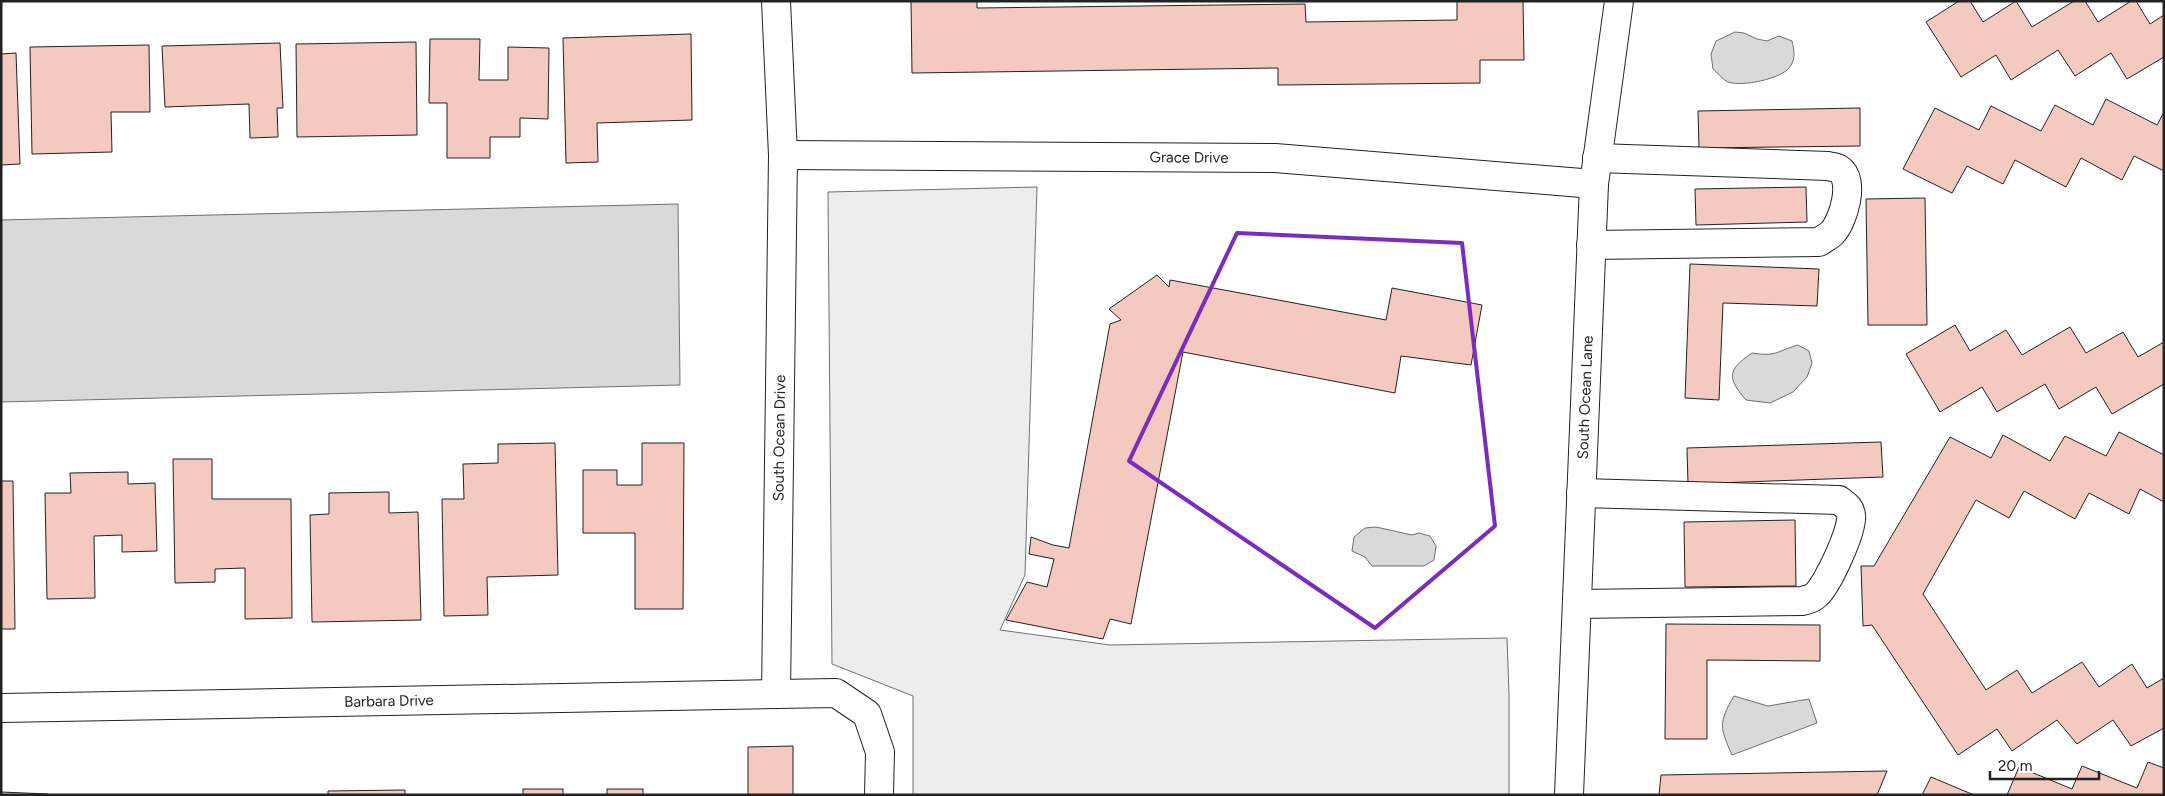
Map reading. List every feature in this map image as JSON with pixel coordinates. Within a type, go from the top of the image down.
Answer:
[{"type":"street","name":"South Ocean Drive","points":[[776,1],[783,155],[776,694]]},
{"type":"street","name":"South Ocean Lane","points":[[1569,795],[1594,184],[1619,1]]},
{"type":"street","name":"Grace Drive","points":[[783,155],[1275,158],[1594,184]]},
{"type":"street","points":[[1591,245],[1819,242],[1833,232],[1837,226],[1849,191],[1845,176],[1839,169],[1828,166],[1597,158]]},
{"type":"street","points":[[1577,604],[1802,601],[1816,596],[1828,579],[1852,525],[1848,506],[1839,500],[1581,493]]},
{"type":"street","points":[[776,694],[836,693],[867,714],[880,752],[879,795]]},
{"type":"street","name":"Barbara Drive","points":[[1,708],[776,694]]},
{"type":"highlighted area","points":[[1237,233],[1462,243],[1495,526],[1375,628],[1129,461]]},
{"type":"shaded area","points":[[1735,32],[1767,41],[1779,36],[1792,41],[1794,57],[1792,64],[1778,75],[1761,81],[1734,83],[1726,81],[1713,69],[1711,54],[1716,41]]},
{"type":"shaded area","points":[[1037,187],[1025,575],[1000,630],[1110,645],[1507,638],[1509,795],[913,795],[913,696],[832,664],[828,192]]},
{"type":"shaded area","points":[[678,204],[680,385],[1,402],[1,220]]},
{"type":"shaded area","points":[[1798,345],[1809,351],[1812,363],[1807,377],[1793,392],[1770,403],[1746,400],[1735,386],[1733,380],[1732,375],[1738,364],[1752,353],[1772,354]]},
{"type":"shaded area","points":[[1376,527],[1412,535],[1419,533],[1430,536],[1436,546],[1434,560],[1424,566],[1372,566],[1365,557],[1352,551],[1354,537],[1365,528]]},
{"type":"shaded area","points":[[1734,696],[1768,706],[1809,699],[1817,723],[1732,755],[1723,732],[1723,719]]},
{"type":"building","points":[[911,1],[977,1],[977,8],[1305,4],[1306,22],[1457,20],[1457,1],[1523,1],[1524,60],[1480,60],[1480,83],[1278,85],[1278,68],[912,73]]},
{"type":"building","points":[[1959,1],[1970,1],[1983,22],[2016,1],[2032,27],[2074,1],[2085,1],[2098,22],[2131,1],[2136,1],[2150,24],[2164,15],[2164,57],[2127,79],[2111,53],[2075,76],[2058,50],[2011,80],[1996,55],[1961,77],[1926,22]]},
{"type":"building","points":[[691,34],[692,120],[597,123],[598,162],[566,163],[563,38]]},
{"type":"building","points":[[430,39],[480,39],[479,80],[508,80],[508,47],[549,48],[548,119],[520,118],[520,137],[490,137],[490,158],[447,158],[447,103],[429,103]]},
{"type":"building","points":[[416,42],[417,135],[297,137],[296,44]]},
{"type":"building","points":[[280,43],[283,108],[277,108],[278,137],[250,138],[249,104],[165,107],[162,46]]},
{"type":"building","points":[[149,45],[150,112],[111,112],[112,152],[32,154],[30,47]]},
{"type":"building","points":[[16,53],[20,164],[1,165],[1,54]]},
{"type":"building","points":[[2106,99],[2157,125],[2164,112],[2164,171],[2134,156],[2122,180],[2081,158],[2066,187],[2015,160],[2003,184],[1967,166],[1952,193],[1903,169],[1935,108],[1979,130],[1991,106],[2041,131],[2055,105],[2093,125]]},
{"type":"building","points":[[1860,108],[1860,146],[1699,148],[1698,111]]},
{"type":"building","points":[[1806,187],[1807,222],[1696,225],[1695,189]]},
{"type":"building","points":[[1925,198],[1927,325],[1868,325],[1866,199]]},
{"type":"building","points":[[1690,264],[1819,269],[1817,306],[1723,303],[1719,400],[1685,398]]},
{"type":"building","points":[[1157,275],[1169,287],[1170,280],[1386,320],[1392,288],[1482,305],[1471,365],[1401,356],[1395,393],[1183,352],[1131,624],[1110,619],[1103,639],[1006,620],[1027,582],[1047,587],[1054,559],[1029,554],[1031,537],[1053,545],[1069,548],[1110,324],[1121,320],[1109,309]]},
{"type":"building","points":[[1955,325],[1970,351],[2006,330],[2022,355],[2070,327],[2086,353],[2123,332],[2138,357],[2164,342],[2164,384],[2112,414],[2096,387],[2059,409],[2045,384],[1997,412],[1982,387],[1940,412],[1906,354]]},
{"type":"building","points":[[2119,432],[2164,455],[2164,502],[2140,489],[2129,514],[2089,493],[2075,519],[2024,491],[2009,518],[1976,500],[1923,594],[1986,690],[2017,670],[2032,693],[2082,662],[2099,687],[2132,664],[2147,688],[2164,678],[2164,728],[2131,746],[2113,720],[2077,744],[2057,720],[2012,751],[1997,729],[1958,755],[1872,625],[1863,626],[1861,566],[1874,566],[1950,437],[1991,458],[2003,435],[2050,461],[2065,436],[2106,456]]},
{"type":"building","points":[[1881,442],[1883,477],[1688,484],[1687,448]]},
{"type":"building","points":[[555,443],[558,575],[487,577],[488,615],[444,616],[442,499],[464,499],[463,464],[498,463],[498,444]]},
{"type":"building","points":[[642,443],[684,443],[683,609],[635,609],[635,533],[583,533],[583,470],[617,470],[617,485],[642,485]]},
{"type":"building","points":[[173,459],[212,459],[212,499],[291,499],[292,618],[245,619],[245,568],[215,569],[215,582],[175,583]]},
{"type":"building","points":[[128,472],[128,484],[155,483],[157,551],[122,552],[122,535],[94,536],[95,598],[47,599],[45,493],[71,493],[70,473]]},
{"type":"building","points":[[1,481],[13,481],[15,629],[1,629]]},
{"type":"building","points":[[389,492],[389,513],[418,512],[421,620],[312,622],[310,515],[329,514],[329,493]]},
{"type":"building","points":[[1795,520],[1796,586],[1685,587],[1684,522]]},
{"type":"building","points":[[1666,624],[1820,625],[1820,661],[1707,660],[1707,739],[1665,739]]},
{"type":"building","points":[[793,746],[793,795],[748,795],[748,747]]},
{"type":"building","points":[[2148,762],[2164,768],[2164,795],[2007,795],[2019,767],[2072,789],[2082,766],[2137,788]]},
{"type":"building","points":[[1887,771],[1877,795],[1659,795],[1661,775]]},
{"type":"building","points":[[1931,777],[1974,795],[1922,795]]},
{"type":"building","points":[[523,789],[563,789],[563,795],[523,795]]},
{"type":"building","points":[[607,789],[643,789],[643,795],[607,795]]},
{"type":"building","points":[[405,790],[405,795],[328,795],[328,791]]},
{"type":"building","points":[[1,792],[48,794],[48,795],[1,795]]}]
